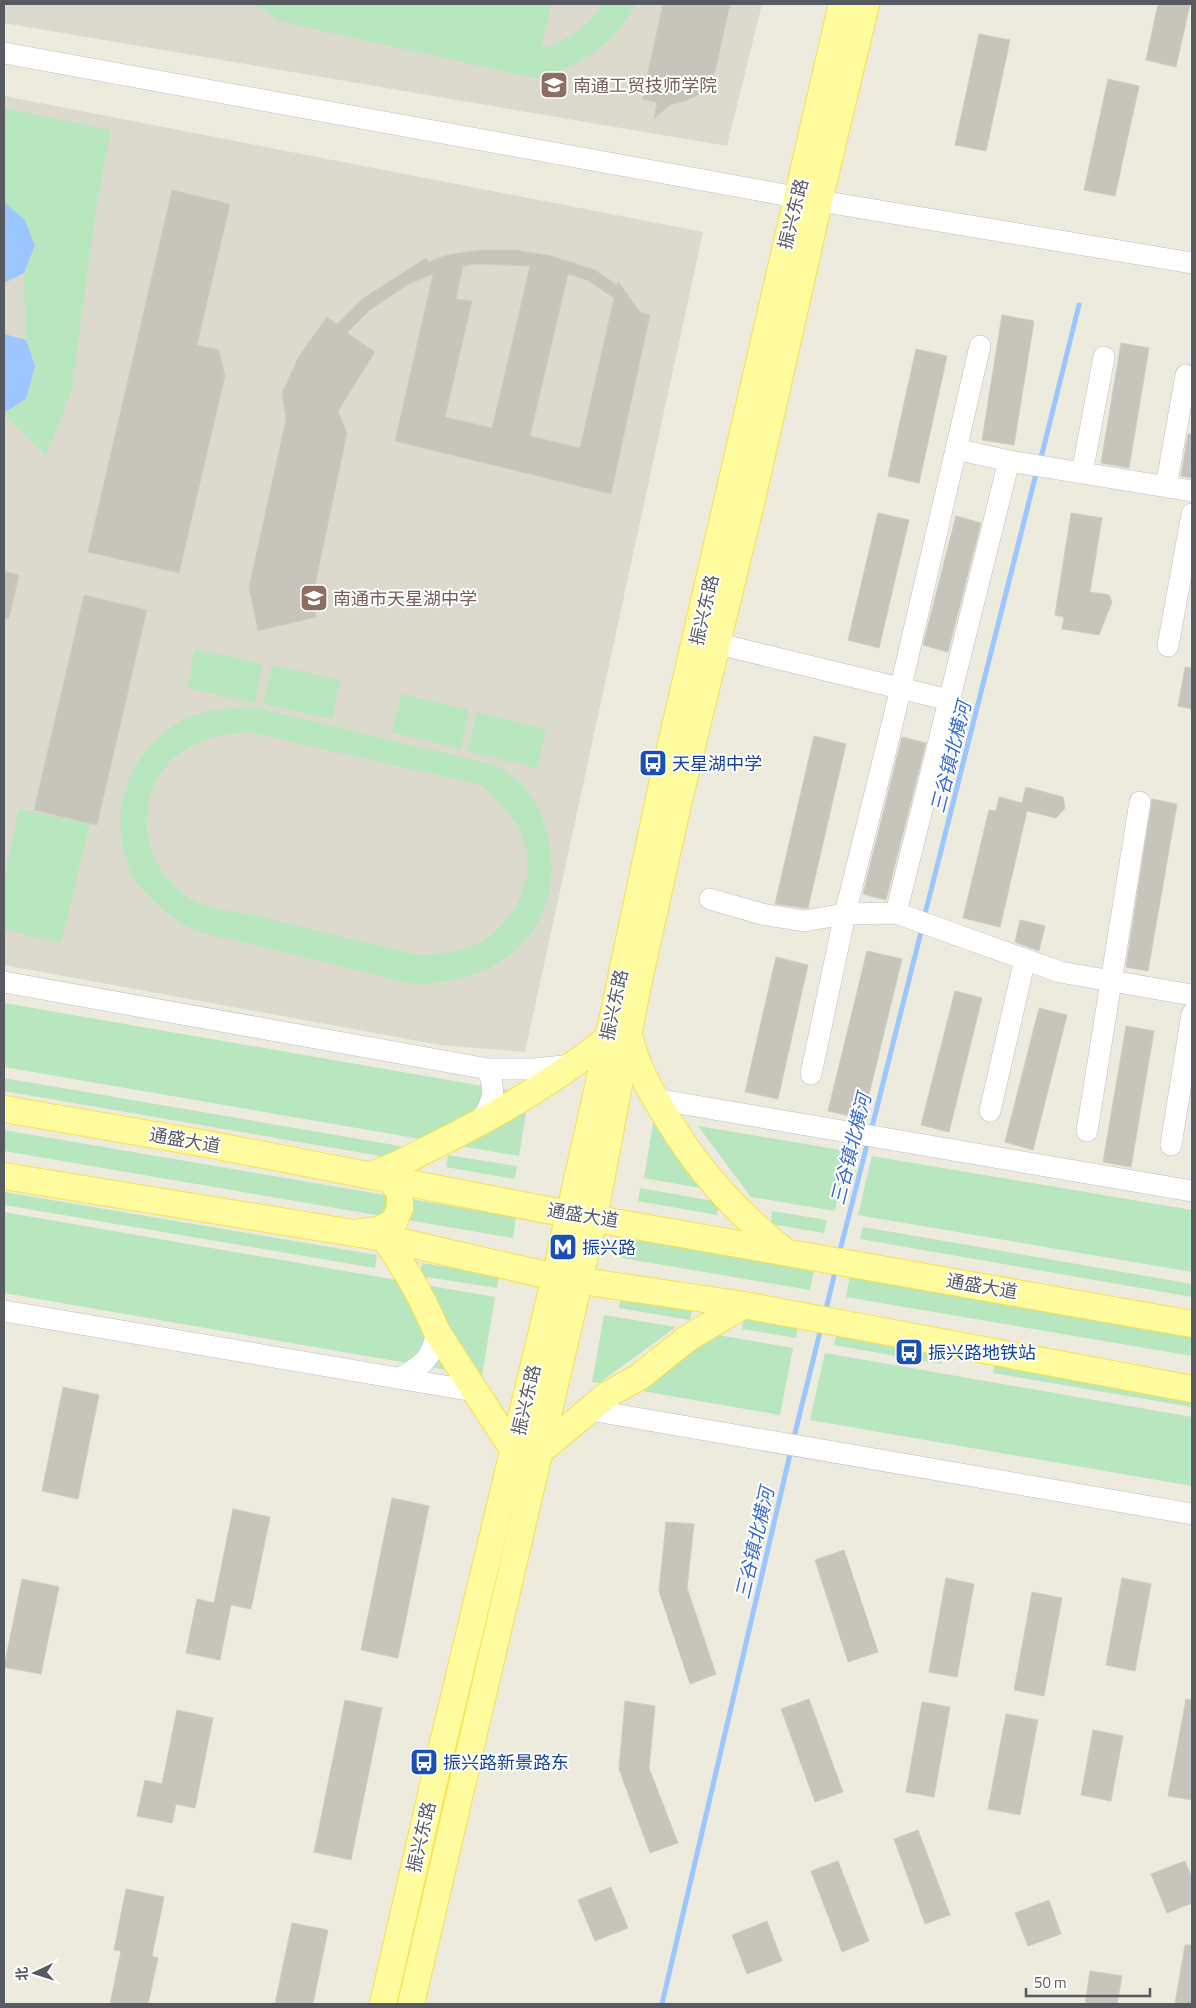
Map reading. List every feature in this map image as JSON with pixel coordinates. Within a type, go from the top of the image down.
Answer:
[{"type":"main road","name":"振兴东路","points":[[411,2004],[526,1452],[566,1279],[568,1214],[596,1096],[618,1036],[678,804],[706,641],[753,495],[842,4]]},
{"type":"main road","name":"振兴东路","points":[[807,199],[866,4]]},
{"type":"main road","name":"振兴东路","points":[[566,1279],[594,1217],[618,1036]]},
{"type":"main road","points":[[352,1233],[379,1230],[394,1222],[400,1208],[400,1191],[380,1177],[393,1168],[480,1124],[618,1036],[688,1154],[719,1192],[754,1226],[785,1251]]},
{"type":"main road","name":"通盛大道","points":[[4,1109],[208,1144],[568,1214],[594,1217],[1192,1324]]},
{"type":"main road","points":[[4,1176],[384,1238],[566,1279],[744,1305],[1192,1389]]},
{"type":"main road","points":[[384,1238],[400,1260],[429,1312],[437,1332],[474,1391],[526,1452],[590,1410],[607,1395],[639,1376],[688,1338],[744,1305]]},
{"type":"main road","name":"振兴东路","points":[[382,2004],[438,1764],[526,1452]]},
{"type":"street","points":[[4,53],[807,199],[1192,263]]},
{"type":"street","points":[[811,1074],[846,914],[980,346]]},
{"type":"street","points":[[1082,473],[1104,357]]},
{"type":"street","points":[[1166,487],[1186,375]]},
{"type":"street","points":[[956,449],[1027,464],[1192,491]]},
{"type":"street","points":[[912,919],[949,700],[1027,464]]},
{"type":"street","points":[[1168,646],[1192,514]]},
{"type":"street","points":[[706,641],[949,700]]},
{"type":"street","points":[[1087,1131],[1140,802]]},
{"type":"street","points":[[710,899],[762,914],[804,921],[846,914],[912,919],[1060,972],[1192,995]]},
{"type":"street","points":[[990,1111],[1025,959]]},
{"type":"street","points":[[4,982],[488,1069],[534,1069],[574,1065]]},
{"type":"street","points":[[1171,1145],[1192,1014]]},
{"type":"street","points":[[480,1124],[491,1103],[494,1088],[488,1069]]},
{"type":"street","points":[[655,1099],[1192,1191]]},
{"type":"street","points":[[4,1311],[474,1391]]},
{"type":"street","points":[[400,1378],[423,1365],[433,1351],[437,1332]]},
{"type":"street","points":[[590,1410],[1192,1514]]},
{"type":"shaded area","name":"南通工贸技师学院","points":[[4,4],[762,4],[727,146],[4,23]]},
{"type":"shaded area","name":"南通市天星湖中学","points":[[4,96],[703,232],[525,1052],[440,1045],[4,965]]},
{"type":"green space","points":[[254,4],[551,4],[541,49],[576,32],[591,19],[603,4],[636,4],[617,31],[594,53],[566,68],[535,78],[279,21]]},
{"type":"green space","points":[[4,108],[111,130],[95,215],[72,390],[46,456],[4,414],[26,399],[35,366],[26,340],[24,273],[35,245],[25,220],[4,203]]},
{"type":"green space","points":[[195,649],[263,664],[255,703],[187,688]]},
{"type":"green space","points":[[272,665],[340,680],[332,719],[263,704]]},
{"type":"green space","points":[[401,694],[470,710],[461,749],[392,732]]},
{"type":"green space","points":[[253,707],[494,765],[517,780],[526,789],[539,811],[548,836],[550,850],[551,880],[545,907],[533,931],[515,950],[494,966],[469,976],[441,982],[411,983],[396,981],[201,933],[168,914],[142,889],[131,874],[127,863],[121,837],[120,817],[123,797],[129,778],[151,745],[166,731],[183,720],[208,711]],"holes":[[[249,732],[481,785],[505,809],[520,831],[527,855],[524,886],[511,914],[489,937],[462,950],[447,953],[419,955],[200,904],[179,890],[167,878],[157,864],[147,831],[150,797],[157,780],[165,768],[184,750],[208,739],[235,733]]]},
{"type":"green space","points":[[477,712],[546,729],[537,768],[468,751]]},
{"type":"green space","points":[[19,809],[90,823],[61,943],[4,930],[4,878]]},
{"type":"green space","points":[[4,1003],[529,1094],[519,1156],[4,1067]]},
{"type":"green space","points":[[4,1078],[400,1146],[398,1159],[4,1091]]},
{"type":"green space","points":[[654,1118],[706,1189],[644,1178]]},
{"type":"green space","points":[[698,1126],[847,1151],[835,1211],[751,1197]]},
{"type":"green space","points":[[4,1130],[391,1196],[388,1217],[4,1151]]},
{"type":"green space","points":[[448,1155],[517,1166],[515,1179],[446,1167]]},
{"type":"green space","points":[[872,1156],[1192,1210],[1192,1272],[858,1215]]},
{"type":"green space","points":[[640,1188],[719,1202],[717,1215],[638,1201]]},
{"type":"green space","points":[[4,1192],[377,1255],[375,1268],[4,1205]]},
{"type":"green space","points":[[410,1199],[516,1217],[513,1238],[408,1220]]},
{"type":"green space","points":[[772,1211],[827,1220],[824,1233],[771,1224]]},
{"type":"green space","points":[[4,1212],[495,1297],[482,1376],[4,1293]]},
{"type":"green space","points":[[863,1227],[1192,1284],[1192,1297],[860,1239]]},
{"type":"green space","points":[[625,1237],[814,1270],[810,1290],[622,1258]]},
{"type":"green space","points":[[422,1263],[499,1276],[497,1288],[420,1276]]},
{"type":"green space","points":[[850,1276],[1192,1335],[1192,1356],[846,1297]]},
{"type":"green space","points":[[621,1295],[693,1308],[690,1320],[619,1308]]},
{"type":"green space","points":[[604,1315],[676,1327],[599,1383],[592,1382]]},
{"type":"green space","points":[[744,1316],[798,1326],[796,1338],[742,1329]]},
{"type":"green space","points":[[837,1332],[943,1351],[941,1364],[834,1345]]},
{"type":"green space","points":[[712,1334],[793,1348],[780,1415],[637,1390]]},
{"type":"green space","points":[[825,1353],[1192,1417],[1192,1486],[810,1420]]},
{"type":"green space","points":[[996,1360],[1192,1394],[1192,1407],[993,1373]]},
{"type":"water","points":[[5,203],[25,220],[35,245],[24,273],[4,283]]},
{"type":"water","points":[[4,334],[26,340],[35,366],[26,399],[4,413]]},
{"type":"building","points":[[663,4],[730,4],[715,72],[702,93],[670,105],[654,119],[657,102],[642,99]]},
{"type":"building","points":[[1158,4],[1190,4],[1176,67],[1146,60]]},
{"type":"building","points":[[979,34],[1010,40],[986,151],[955,145]]},
{"type":"building","points":[[1108,79],[1139,86],[1115,196],[1084,190]]},
{"type":"building","points":[[172,190],[230,204],[197,345],[219,350],[225,376],[179,573],[88,552]]},
{"type":"building","points":[[480,250],[516,250],[552,256],[595,270],[617,285],[618,281],[640,312],[650,315],[611,494],[395,441],[433,274],[407,285],[370,310],[347,333],[375,352],[338,411],[347,433],[312,600],[316,617],[258,631],[249,587],[286,419],[282,393],[299,356],[327,317],[337,324],[362,299],[426,258],[429,262],[446,255]],"holes":[[[479,264],[530,266],[492,428],[445,417],[472,301],[456,299],[463,266]],[[568,274],[587,280],[614,298],[580,448],[530,436]]]},
{"type":"building","points":[[1002,315],[1034,321],[1014,445],[982,440]]},
{"type":"building","points":[[1121,343],[1149,348],[1129,468],[1101,463]]},
{"type":"building","points":[[916,349],[947,356],[919,483],[888,476]]},
{"type":"building","points":[[1188,434],[1192,434],[1192,478],[1181,476]]},
{"type":"building","points":[[878,513],[909,520],[879,648],[848,640]]},
{"type":"building","points":[[1071,513],[1102,518],[1090,592],[1109,595],[1112,602],[1099,635],[1062,629],[1064,617],[1055,615]]},
{"type":"building","points":[[956,516],[981,523],[948,652],[923,645]]},
{"type":"building","points":[[4,571],[19,575],[9,619],[4,619]]},
{"type":"building","points":[[84,595],[147,610],[97,825],[34,810]]},
{"type":"building","points":[[1185,667],[1192,668],[1192,709],[1178,706]]},
{"type":"building","points":[[814,736],[846,744],[808,908],[775,904]]},
{"type":"building","points":[[902,737],[926,743],[886,900],[863,894]]},
{"type":"building","points":[[1026,787],[1063,797],[1065,808],[1056,818],[1027,811],[1000,927],[963,918],[989,810],[996,811],[999,797],[1022,803]]},
{"type":"building","points":[[1152,799],[1177,804],[1148,971],[1126,967]]},
{"type":"building","points":[[1020,920],[1045,926],[1039,951],[1015,942]]},
{"type":"building","points":[[867,951],[902,959],[863,1119],[828,1111]]},
{"type":"building","points":[[776,957],[808,965],[778,1099],[745,1092]]},
{"type":"building","points":[[955,991],[982,998],[949,1132],[921,1125]]},
{"type":"building","points":[[1039,1008],[1067,1015],[1033,1150],[1005,1142]]},
{"type":"building","points":[[1126,1026],[1154,1031],[1131,1167],[1103,1162]]},
{"type":"building","points":[[63,1387],[99,1395],[78,1499],[42,1491]]},
{"type":"building","points":[[392,1498],[429,1506],[398,1658],[361,1650]]},
{"type":"building","points":[[233,1509],[270,1517],[251,1609],[231,1605],[220,1660],[186,1653],[197,1599],[214,1603]]},
{"type":"building","points":[[666,1522],[694,1524],[687,1588],[716,1674],[690,1684],[659,1591]]},
{"type":"building","points":[[844,1550],[878,1652],[848,1662],[815,1560]]},
{"type":"building","points":[[946,1578],[974,1584],[957,1677],[929,1672]]},
{"type":"building","points":[[1122,1578],[1151,1584],[1135,1671],[1106,1665]]},
{"type":"building","points":[[22,1579],[59,1587],[41,1674],[4,1667]]},
{"type":"building","points":[[1032,1592],[1062,1598],[1044,1696],[1014,1690]]},
{"type":"building","points":[[809,1699],[843,1792],[815,1802],[781,1709]]},
{"type":"building","points":[[1186,1699],[1192,1700],[1192,1800],[1168,1796]]},
{"type":"building","points":[[345,1700],[382,1708],[351,1860],[314,1852]]},
{"type":"building","points":[[625,1701],[655,1706],[649,1768],[678,1843],[650,1853],[619,1769]]},
{"type":"building","points":[[922,1702],[950,1707],[934,1797],[906,1792]]},
{"type":"building","points":[[177,1710],[213,1718],[195,1808],[176,1804],[172,1823],[137,1816],[145,1780],[162,1784]]},
{"type":"building","points":[[1006,1714],[1038,1720],[1020,1815],[988,1809]]},
{"type":"building","points":[[1093,1730],[1123,1736],[1111,1801],[1081,1795]]},
{"type":"building","points":[[918,1830],[950,1915],[925,1924],[894,1839]]},
{"type":"building","points":[[838,1861],[869,1941],[842,1952],[811,1871]]},
{"type":"building","points":[[1185,1861],[1192,1878],[1192,1903],[1167,1913],[1151,1874]]},
{"type":"building","points":[[611,1887],[628,1928],[595,1941],[578,1900]]},
{"type":"building","points":[[126,1889],[164,1897],[152,1956],[158,1958],[148,2004],[110,2004],[121,1951],[114,1950]]},
{"type":"building","points":[[1049,1900],[1061,1934],[1028,1946],[1015,1913]]},
{"type":"building","points":[[767,1921],[782,1961],[747,1974],[732,1935]]},
{"type":"building","points":[[292,1923],[328,1930],[313,2004],[275,2004]]},
{"type":"building","points":[[1185,1945],[1192,1945],[1192,2004],[1175,2004]]},
{"type":"building","points":[[1090,1971],[1122,1976],[1117,2004],[1085,2004]]},
{"type":"waterway","name":"三谷镇北横河","points":[[1040,462],[1079,305]]},
{"type":"waterway","name":"三谷镇北横河","points":[[924,918],[1037,470]]},
{"type":"waterway","name":"三谷镇北横河","points":[[871,1131],[922,928]]},
{"type":"waterway","name":"三谷镇北横河","points":[[839,1254],[868,1141]]},
{"type":"waterway","name":"三谷镇北横河","points":[[825,1313],[836,1268]]},
{"type":"waterway","name":"三谷镇北横河","points":[[793,1441],[821,1328]]},
{"type":"waterway","name":"三谷镇北横河","points":[[662,2004],[791,1450]]},
{"type":"place","name":"南通工贸技师学院","points":[[554,85]]},
{"type":"place","name":"南通市天星湖中学","points":[[314,598]]},
{"type":"place","name":"天星湖中学","points":[[653,763]]},
{"type":"place","name":"振兴路","points":[[563,1247]]},
{"type":"place","name":"振兴路地铁站","points":[[909,1352]]},
{"type":"place","name":"振兴路新景路东","points":[[424,1762]]}]
